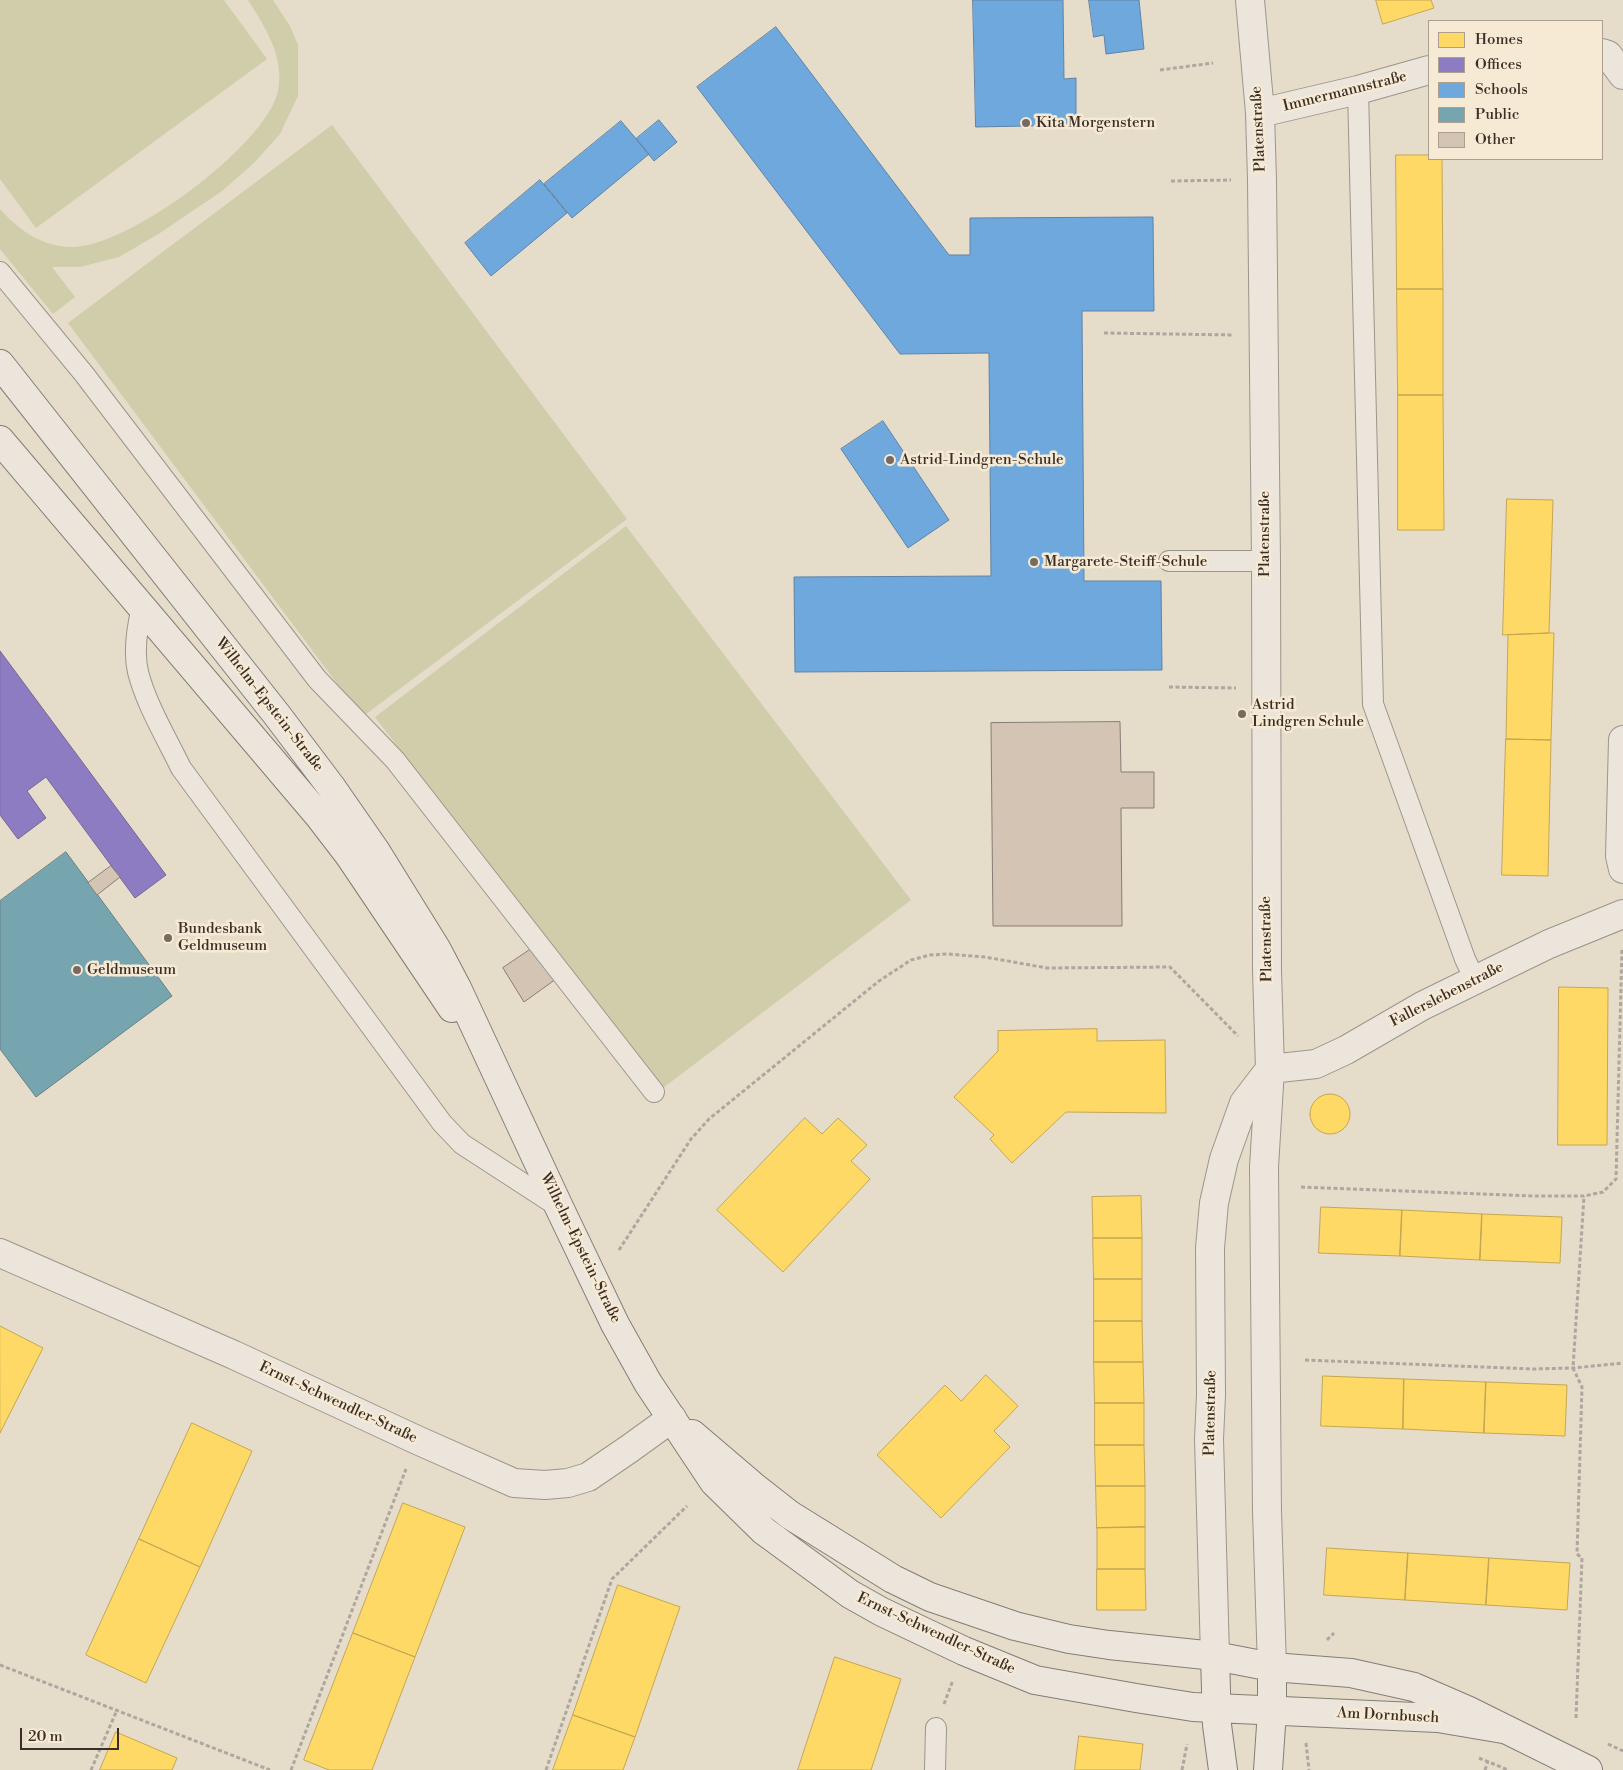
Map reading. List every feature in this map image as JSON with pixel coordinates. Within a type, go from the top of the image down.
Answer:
[{"type":"main road","name":"Platenstraße","points":[[1250,0],[1260,113],[1262,180],[1266,561],[1267,971],[1270,1069],[1264,1176],[1267,1520],[1272,1667],[1272,1711],[1268,1770]]},
{"type":"main road","points":[[1603,54],[1608,56],[1623,75]]},
{"type":"main road","name":"Immermannstraße","points":[[1260,113],[1358,90],[1428,70]]},
{"type":"main road","name":"Wilhelm-Epstein-Straße","points":[[0,364],[277,714],[375,850],[437,950],[476,1027],[558,1207],[615,1324],[648,1383],[672,1418]]},
{"type":"main road","name":"Wilhelm-Epstein-Straße","points":[[0,440],[320,816],[496,1074]]},
{"type":"main road","points":[[1623,740],[1620,856],[1623,869]]},
{"type":"main road","name":"Fallerslebenstraße","points":[[1270,1069],[1316,1064],[1346,1050],[1422,1006],[1475,980],[1549,944],[1623,914]]},
{"type":"main road","name":"Platenstraße","points":[[1223,1770],[1216,1708],[1209,1439],[1211,1395],[1210,1248],[1214,1212],[1224,1159],[1244,1104],[1270,1069]]},
{"type":"main road","name":"Ernst-Schwendler-Straße","points":[[0,1253],[234,1355],[514,1483],[545,1485],[588,1477],[672,1418]]},
{"type":"main road","name":"Ernst-Schwendler-Straße","points":[[672,1418],[753,1486],[790,1514],[893,1580],[930,1597],[1015,1626],[1070,1639],[1215,1656],[1272,1667]]},
{"type":"main road","name":"Ernst-Schwendler-Straße","points":[[672,1418],[714,1482],[764,1531],[850,1594],[882,1612],[964,1651],[1035,1680],[1136,1698],[1216,1708],[1272,1711]]},
{"type":"main road","name":"Am Dornbusch","points":[[1272,1667],[1351,1673],[1414,1688],[1467,1710],[1588,1770]]},
{"type":"main road","name":"Am Dornbusch","points":[[1272,1711],[1438,1718],[1503,1729]]},
{"type":"lane","points":[[1358,90],[1373,704],[1465,959],[1475,980]]},
{"type":"lane","points":[[0,272],[84,374],[318,679],[394,760],[654,1092]]},
{"type":"lane","points":[[1169,560],[1266,561]]},
{"type":"lane","points":[[142,607],[136,645],[138,673],[153,710],[181,768],[442,1123],[462,1144],[558,1207]]},
{"type":"lane","points":[[935,1770],[936,1728]]},
{"type":"path","points":[[1160,70],[1213,63]]},
{"type":"path","points":[[1171,182],[1262,180]]},
{"type":"path","points":[[1104,332],[1263,336]]},
{"type":"path","points":[[1169,687],[1241,688]]},
{"type":"path","points":[[1301,1187],[1532,1196],[1584,1196],[1603,1192],[1616,1179],[1623,914]]},
{"type":"path","points":[[619,1250],[691,1139],[708,1119],[879,981],[911,960],[930,955],[948,954],[985,957],[1046,968],[1170,967],[1270,1069]]},
{"type":"path","points":[[1576,1718],[1582,1558],[1577,1554],[1582,1387],[1574,1368],[1584,1196]]},
{"type":"path","points":[[1305,1360],[1533,1369],[1574,1368],[1623,1363]]},
{"type":"path","points":[[291,1770],[417,1440]]},
{"type":"path","points":[[546,1770],[612,1579],[687,1506]]},
{"type":"path","points":[[936,1728],[964,1651]]},
{"type":"path","points":[[0,1665],[270,1770]]},
{"type":"path","points":[[91,1770],[117,1710]]},
{"type":"path","points":[[1305,1741],[1309,1770]]},
{"type":"path","points":[[1486,1770],[1488,1762]]},
{"type":"shaded area","points":[[0,0],[224,0],[267,59],[36,228],[0,179]]},
{"type":"shaded area","points":[[248,0],[273,0],[290,26],[298,45],[298,96],[280,134],[254,163],[222,191],[160,233],[119,257],[80,267],[52,267],[75,297],[53,314],[0,249],[0,209],[23,230],[50,244],[71,247],[95,243],[125,231],[158,213],[222,165],[248,139],[268,114],[278,91],[279,66],[276,54],[267,32]]},
{"type":"shaded area","points":[[332,125],[627,519],[362,717],[68,323]]},
{"type":"shaded area","points":[[626,526],[911,900],[659,1091],[375,717]]},
{"type":"building: Homes","points":[[1376,0],[1431,0],[1434,8],[1383,24]]},
{"type":"building: Homes","points":[[1396,155],[1428,155],[1428,160],[1442,160],[1443,289],[1397,289]]},
{"type":"building: Homes","points":[[1397,289],[1443,289],[1443,395],[1398,395]]},
{"type":"building: Homes","points":[[1398,395],[1443,395],[1444,530],[1398,530]]},
{"type":"building: Homes","points":[[1507,499],[1553,500],[1549,633],[1503,635]]},
{"type":"building: Homes","points":[[1554,633],[1551,740],[1506,739],[1508,635]]},
{"type":"building: Homes","points":[[1506,739],[1551,740],[1548,876],[1502,875]]},
{"type":"building: Homes","points":[[1559,987],[1608,988],[1607,1145],[1558,1145]]},
{"type":"building: Homes","points":[[1097,1029],[1097,1041],[1165,1040],[1166,1113],[1066,1112],[1012,1163],[990,1139],[994,1135],[954,1097],[998,1051],[998,1031]]},
{"type":"building: Homes","points":[[1330,1094],[1344,1100],[1350,1114],[1344,1128],[1330,1134],[1316,1128],[1310,1114],[1316,1100]]},
{"type":"building: Homes","points":[[805,1118],[822,1134],[838,1118],[867,1145],[851,1161],[870,1179],[783,1272],[717,1210]]},
{"type":"building: Homes","points":[[1141,1196],[1142,1238],[1093,1238],[1092,1197]]},
{"type":"building: Homes","points":[[1321,1207],[1402,1210],[1400,1256],[1319,1253]]},
{"type":"building: Homes","points":[[1402,1210],[1482,1214],[1480,1260],[1400,1256]]},
{"type":"building: Homes","points":[[1482,1214],[1562,1217],[1560,1263],[1480,1260]]},
{"type":"building: Homes","points":[[1093,1238],[1142,1238],[1142,1279],[1094,1279]]},
{"type":"building: Homes","points":[[1094,1279],[1142,1279],[1142,1321],[1094,1321]]},
{"type":"building: Homes","points":[[1094,1321],[1142,1321],[1143,1362],[1094,1362]]},
{"type":"building: Homes","points":[[0,1326],[43,1348],[0,1433]]},
{"type":"building: Homes","points":[[1094,1362],[1143,1362],[1144,1403],[1095,1403]]},
{"type":"building: Homes","points":[[986,1375],[1018,1406],[994,1431],[1010,1447],[941,1518],[877,1455],[945,1385],[961,1401]]},
{"type":"building: Homes","points":[[1323,1376],[1404,1379],[1403,1429],[1321,1426]]},
{"type":"building: Homes","points":[[1404,1379],[1486,1382],[1484,1433],[1403,1429]]},
{"type":"building: Homes","points":[[1486,1382],[1567,1385],[1565,1436],[1484,1433]]},
{"type":"building: Homes","points":[[1095,1403],[1144,1403],[1144,1445],[1095,1445]]},
{"type":"building: Homes","points":[[192,1423],[252,1451],[200,1567],[139,1539]]},
{"type":"building: Homes","points":[[1095,1445],[1144,1445],[1145,1486],[1096,1486]]},
{"type":"building: Homes","points":[[1096,1486],[1145,1486],[1145,1527],[1097,1528]]},
{"type":"building: Homes","points":[[403,1503],[465,1527],[415,1657],[353,1633]]},
{"type":"building: Homes","points":[[1145,1527],[1145,1569],[1097,1569],[1097,1528]]},
{"type":"building: Homes","points":[[139,1539],[200,1567],[146,1683],[86,1655]]},
{"type":"building: Homes","points":[[1327,1548],[1408,1553],[1405,1600],[1324,1595]]},
{"type":"building: Homes","points":[[1408,1553],[1489,1558],[1486,1605],[1405,1600]]},
{"type":"building: Homes","points":[[1489,1558],[1570,1563],[1567,1610],[1486,1605]]},
{"type":"building: Homes","points":[[1097,1569],[1145,1569],[1146,1610],[1097,1610]]},
{"type":"building: Homes","points":[[618,1585],[680,1607],[635,1737],[573,1715]]},
{"type":"building: Homes","points":[[353,1633],[415,1657],[372,1770],[329,1770],[304,1760]]},
{"type":"building: Homes","points":[[835,1657],[901,1679],[871,1770],[798,1770]]},
{"type":"building: Homes","points":[[573,1715],[635,1737],[623,1770],[553,1770]]},
{"type":"building: Homes","points":[[116,1732],[177,1758],[172,1770],[100,1770]]},
{"type":"building: Homes","points":[[1079,1736],[1143,1744],[1140,1770],[1075,1770]]},
{"type":"building: Offices","points":[[0,651],[166,875],[135,898],[46,777],[27,791],[46,818],[18,839],[0,815]]},
{"type":"building: Schools","points":[[973,0],[1063,0],[1064,79],[1076,78],[1076,125],[976,127]]},
{"type":"building: Schools","points":[[1089,0],[1139,0],[1144,49],[1106,54],[1104,35],[1094,37]]},
{"type":"building: Schools","points":[[776,27],[949,255],[970,255],[970,218],[1153,217],[1154,311],[1082,311],[1084,581],[1161,581],[1162,670],[795,672],[794,577],[991,576],[989,353],[900,354],[697,87]]},
{"type":"building: Schools","points":[[659,120],[677,142],[654,161],[636,139]]},
{"type":"building: Schools","points":[[621,121],[649,154],[572,218],[544,184]]},
{"type":"building: Schools","points":[[540,180],[567,213],[491,276],[465,243]]},
{"type":"building: Schools","points":[[883,421],[949,520],[908,548],[841,449]]},
{"type":"building: Public","name":"Geldmuseum","points":[[66,852],[172,996],[36,1097],[0,1049],[0,901]]},
{"type":"building: Other","points":[[1120,722],[1121,772],[1154,772],[1154,808],[1121,808],[1122,926],[993,926],[991,723]]},
{"type":"building: Other","points":[[111,866],[120,877],[97,895],[88,883]]},
{"type":"building: Other","points":[[534,947],[556,979],[524,1002],[503,968]]},
{"type":"place","name":"Kita Morgenstern","points":[[1026,123]]},
{"type":"place","name":"Astrid-Lindgren-Schule","points":[[890,460]]},
{"type":"place","name":"Margarete-Steiff-Schule","points":[[1034,562]]},
{"type":"place","name":"Astrid Lindgren Schule","points":[[1242,714]]},
{"type":"place","name":"Bundesbank Geldmuseum","points":[[168,938]]},
{"type":"place","name":"Geldmuseum","points":[[77,970]]}]
